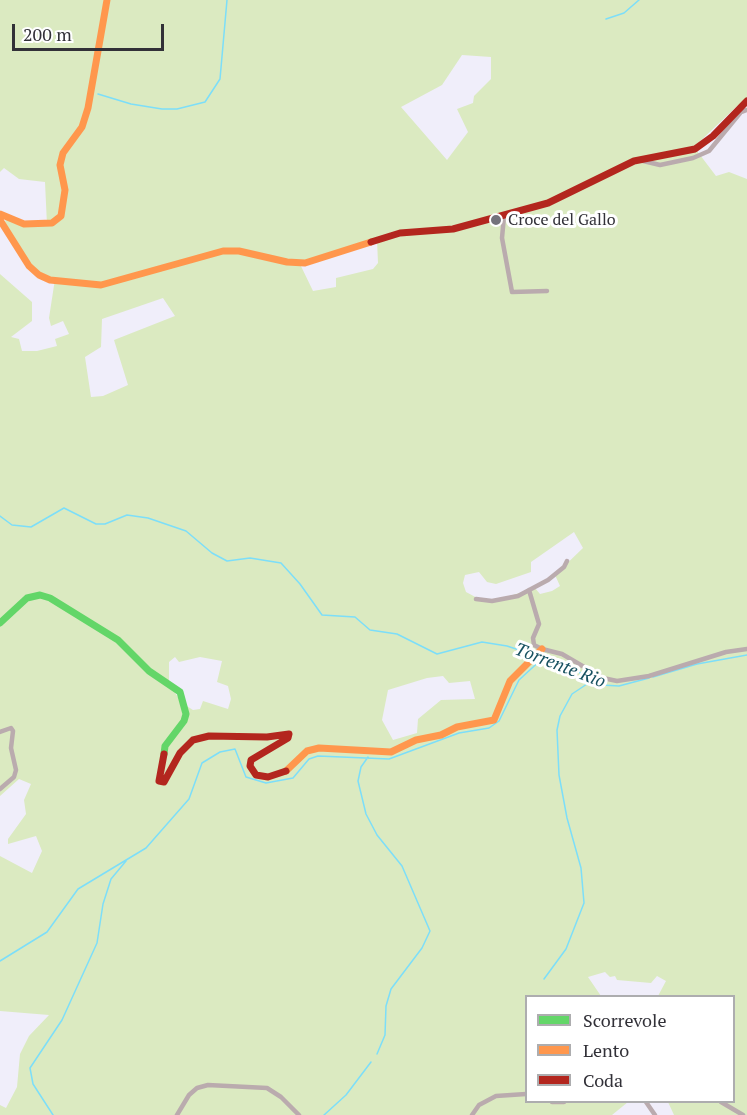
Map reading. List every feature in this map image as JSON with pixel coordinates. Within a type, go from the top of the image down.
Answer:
[{"type":"street","points":[[0,214],[24,224],[52,223],[61,216],[65,190],[60,165],[63,153],[82,127],[88,108],[106,0]]},
{"type":"street","points":[[1,221],[21,255],[39,275],[50,280],[101,285],[223,251],[240,251],[286,262],[305,263],[400,233],[453,229],[548,203],[639,160],[695,149],[712,136],[747,101]]},
{"type":"street","points":[[639,160],[660,165],[701,154],[718,142],[736,118],[747,110]]},
{"type":"street","points":[[504,216],[502,238],[512,292],[547,291]]},
{"type":"street","points":[[1,221],[15,221]]},
{"type":"street","points":[[476,599],[492,601],[508,599],[548,580],[564,567],[567,561]]},
{"type":"street","points":[[529,590],[539,624],[532,642],[539,653]]},
{"type":"street","points":[[0,623],[27,598],[40,595],[50,598],[118,640],[148,671],[180,692],[186,714],[184,721],[165,746],[159,781],[164,782],[180,753],[193,740],[209,736],[289,734],[288,738],[251,760],[250,766],[256,775],[268,777],[288,770],[307,751],[319,748],[391,752],[416,740],[441,735],[457,727],[494,720],[510,681],[539,653],[562,654],[595,675],[617,681],[649,676],[726,652],[747,649]]},
{"type":"street","points":[[0,732],[11,728],[13,731],[11,748],[16,770],[14,777],[0,789]]},
{"type":"street","points":[[177,1115],[189,1095],[197,1088],[208,1084],[267,1088],[281,1096],[299,1115]]},
{"type":"street","points":[[472,1115],[479,1105],[496,1096],[525,1094]]},
{"type":"street","points":[[724,1103],[743,1115]]},
{"type":"green space","points":[[0,0],[747,0],[747,101],[737,106],[694,147],[716,176],[729,172],[747,179],[747,1115],[674,1115],[668,1103],[735,1103],[735,995],[659,995],[666,981],[657,976],[651,983],[617,980],[615,976],[610,977],[605,972],[588,977],[600,995],[525,995],[525,1103],[627,1103],[612,1115],[0,1115],[0,1105],[6,1108],[17,1087],[20,1054],[29,1036],[49,1015],[0,1011],[0,856],[32,873],[42,851],[36,836],[8,844],[8,839],[26,814],[24,800],[31,784],[19,779],[0,796],[0,274],[32,302],[32,321],[11,337],[19,339],[22,351],[37,351],[57,346],[55,339],[69,334],[63,321],[51,326],[49,318],[55,279],[32,269],[4,227],[6,218],[47,225],[45,182],[19,179],[4,168],[0,172]],"holes":[[[462,55],[491,57],[491,79],[474,96],[473,103],[457,109],[468,132],[447,160],[401,107],[442,85]],[[377,240],[378,263],[373,269],[336,278],[336,287],[313,291],[299,262]],[[163,298],[175,316],[114,340],[128,385],[103,396],[91,397],[85,357],[101,347],[102,319]],[[574,532],[583,548],[555,575],[560,586],[552,591],[540,594],[535,588],[497,600],[481,600],[466,592],[463,583],[465,575],[479,572],[487,582],[496,584],[531,572],[531,562]],[[175,657],[179,662],[200,657],[222,661],[217,682],[228,686],[231,699],[228,709],[203,701],[200,709],[193,710],[182,703],[169,684],[169,662]],[[443,676],[449,683],[470,681],[475,699],[441,700],[418,719],[417,733],[393,740],[382,720],[388,690],[427,678]]]},
{"type":"waterway","points":[[98,94],[131,104],[162,109],[177,109],[205,102],[220,79],[227,0]]},
{"type":"waterway","points":[[606,19],[624,13],[639,0]]},
{"type":"waterway","name":"Torrente Rio","points":[[0,516],[12,525],[31,527],[64,508],[96,524],[105,524],[127,515],[148,518],[186,531],[212,553],[227,561],[250,558],[281,563],[300,584],[322,615],[355,617],[370,630],[397,634],[437,654],[482,642],[507,646],[531,654]]},
{"type":"waterway","name":"Torrente Rio","points":[[653,677],[697,664],[747,655]]},
{"type":"waterway","name":"Torrente Rio","points":[[539,656],[559,661],[602,685],[619,686],[649,678]]},
{"type":"waterway","points":[[0,961],[47,932],[78,889],[146,848],[189,799],[202,763],[220,752],[235,749],[246,777],[266,783],[293,778],[309,759],[318,756],[389,759],[459,733],[489,728],[499,721],[519,680],[544,657]]},
{"type":"waterway","points":[[544,979],[566,949],[584,903],[581,868],[567,818],[559,775],[557,730],[560,716],[572,694],[590,682]]},
{"type":"waterway","points":[[368,757],[361,767],[358,781],[366,814],[377,835],[402,866],[430,931],[422,948],[391,989],[386,1006],[385,1035],[377,1054]]},
{"type":"waterway","points":[[53,1115],[33,1084],[30,1068],[62,1020],[97,943],[103,904],[111,879],[126,861]]},
{"type":"waterway","points":[[324,1115],[346,1095],[371,1062]]},
{"type":"traffic: fast","points":[[0,623],[27,598],[40,595],[50,598],[118,640],[149,671],[180,692],[186,714],[184,721],[165,746],[164,754]]},
{"type":"traffic: slow","points":[[0,214],[24,224],[52,223],[61,216],[65,190],[60,165],[63,153],[82,127],[88,108],[107,0]]},
{"type":"traffic: slow","points":[[0,220],[29,266],[39,275],[50,280],[101,285],[223,251],[239,251],[287,262],[305,263],[371,242]]},
{"type":"traffic: slow","points":[[286,771],[307,751],[319,748],[391,752],[416,740],[441,735],[457,727],[494,720],[510,681],[542,649]]},
{"type":"traffic: jam","points":[[371,242],[400,233],[453,229],[548,203],[634,161],[695,149],[713,136],[747,101]]},
{"type":"traffic: jam","points":[[164,754],[159,781],[164,782],[180,753],[193,740],[209,736],[267,737],[289,734],[288,738],[251,760],[250,766],[256,775],[268,777],[286,771]]},
{"type":"place","name":"Croce del Gallo","points":[[496,220]]}]
